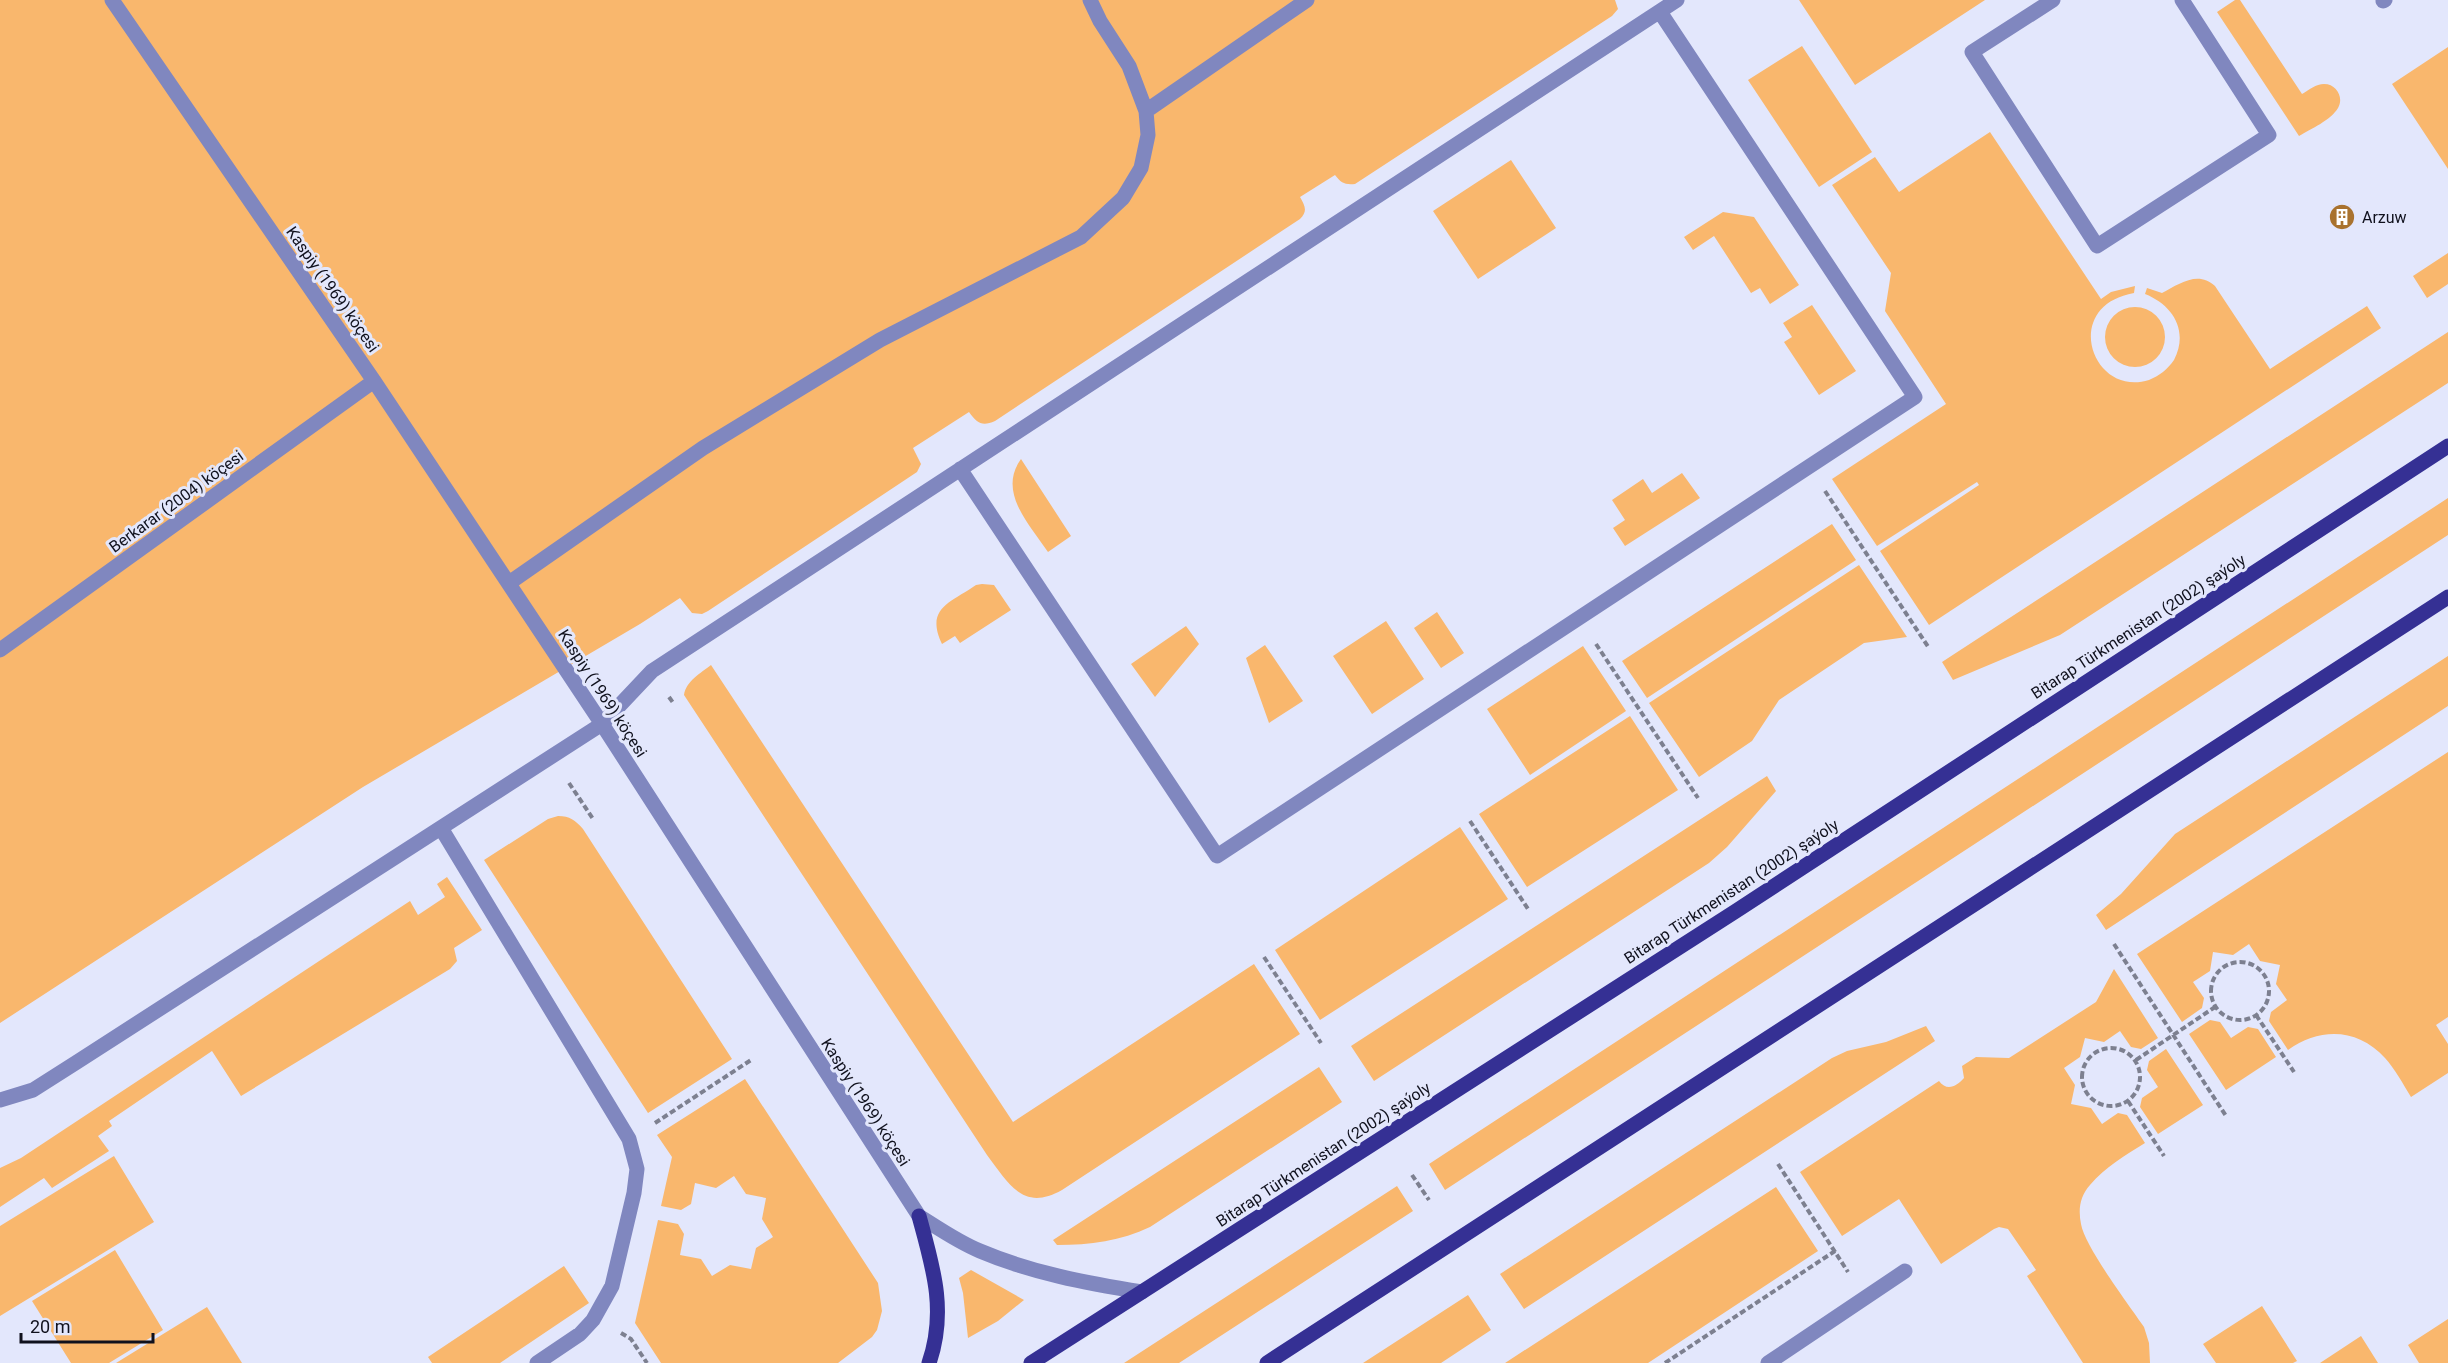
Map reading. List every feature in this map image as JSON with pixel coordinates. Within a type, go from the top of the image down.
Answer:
[{"type":"main road","name":"Bitarap Türkmenistan (2002) şaýoly","points":[[1031,1363],[1746,904],[2448,446]]},
{"type":"main road","points":[[1267,1363],[2448,597]]},
{"type":"main road","points":[[919,1216],[933,1266],[938,1301],[938,1330],[929,1363]]},
{"type":"street","name":"Kaspiy (1969) köçesi","points":[[112,0],[374,381],[602,724],[919,1216],[977,1250],[1022,1267],[1075,1281],[1142,1292]]},
{"type":"street","points":[[509,584],[703,448],[860,352],[1081,237],[1123,198],[1141,168],[1148,135],[1146,111],[1129,66],[1100,21],[1090,0]]},
{"type":"street","points":[[1146,111],[1307,0]]},
{"type":"street","points":[[0,1100],[33,1090],[552,757],[602,724],[652,671],[1677,0]]},
{"type":"street","points":[[2053,0],[1972,52],[2097,246],[2269,135],[2182,0]]},
{"type":"street","points":[[960,469],[1217,856],[1915,397],[1659,12]]},
{"type":"street","name":"Berkarar (2004) köçesi","points":[[0,650],[374,381]]},
{"type":"street","points":[[441,828],[628,1139],[637,1169],[634,1192],[612,1286],[593,1320],[580,1334],[537,1363]]},
{"type":"street","points":[[1768,1363],[1905,1271]]},
{"type":"path","points":[[1809,466],[1929,648]]},
{"type":"path","points":[[1579,618],[1698,798]]},
{"type":"path","points":[[552,757],[592,819]]},
{"type":"path","points":[[1470,821],[1528,909]]},
{"type":"path","points":[[2114,944],[2226,1116]]},
{"type":"path","points":[[1264,957],[1321,1043]]},
{"type":"path","points":[[2238,962],[2253,965],[2264,975],[2269,989],[2266,1004],[2256,1016],[2242,1021],[2227,1018],[2215,1007],[2210,993],[2213,978],[2223,967],[2238,962]]},
{"type":"path","points":[[2136,1060],[2215,1007]]},
{"type":"path","points":[[2256,1016],[2294,1072]]},
{"type":"path","points":[[2109,1048],[2124,1051],[2136,1060],[2141,1075],[2138,1090],[2128,1101],[2113,1106],[2098,1103],[2087,1093],[2082,1079],[2085,1064],[2095,1052],[2109,1048]]},
{"type":"path","points":[[628,1139],[751,1060]]},
{"type":"path","points":[[2128,1101],[2164,1156]]},
{"type":"path","points":[[1778,1164],[1865,1298]]},
{"type":"path","points":[[1412,1175],[1429,1200]]},
{"type":"path","points":[[1665,1363],[1835,1251]]},
{"type":"path","points":[[593,1320],[631,1339],[647,1363]]},
{"type":"shaded area","points":[[0,0],[1615,0],[1618,9],[1612,16],[1355,184],[1344,183],[1335,175],[1300,197],[1305,208],[1300,219],[995,421],[987,424],[980,423],[969,412],[913,448],[921,464],[917,472],[708,611],[702,614],[692,613],[680,598],[640,624],[363,787],[0,1023]]},
{"type":"shaded area","points":[[1799,0],[1985,0],[1855,85]]},
{"type":"shaded area","points":[[2235,0],[2240,0],[2302,94],[2321,84],[2333,86],[2336,89],[2340,96],[2340,104],[2331,116],[2299,136],[2217,12]]},
{"type":"shaded area","points":[[1802,46],[1872,152],[1819,187],[1748,80]]},
{"type":"shaded area","points":[[2448,47],[2448,169],[2392,84]]},
{"type":"shaded area","points":[[1990,132],[2101,299],[2111,292],[2135,286],[2134,293],[2111,301],[2097,315],[2091,331],[2092,348],[2100,364],[2112,376],[2129,382],[2149,380],[2163,372],[2172,363],[2180,339],[2176,320],[2163,305],[2145,294],[2147,288],[2162,293],[2188,280],[2202,279],[2215,286],[2270,369],[2367,306],[2381,328],[1929,625],[1880,551],[1979,485],[1977,482],[1877,546],[1832,479],[1946,404],[1885,311],[1891,273],[1832,185],[1875,157],[1899,192]]},
{"type":"shaded area","points":[[1511,160],[1556,228],[1478,279],[1433,211]]},
{"type":"shaded area","points":[[1723,212],[1754,217],[1799,285],[1770,304],[1760,288],[1751,293],[1714,236],[1693,250],[1684,237]]},
{"type":"shaded area","points":[[2448,253],[2448,284],[2427,298],[2413,276]]},
{"type":"shaded area","points":[[1812,305],[1856,371],[1819,395],[1784,342],[1792,337],[1783,323]]},
{"type":"shaded area","points":[[2129,307],[2141,307],[2152,312],[2160,320],[2165,337],[2163,349],[2152,362],[2141,367],[2129,367],[2118,362],[2110,354],[2105,343],[2105,331],[2110,320],[2118,312]]},
{"type":"shaded area","points":[[2448,332],[2448,383],[2060,635],[1953,680],[1942,662]]},
{"type":"shaded area","points":[[1021,459],[1071,536],[1048,552],[1025,519],[1014,496],[1015,471]]},
{"type":"shaded area","points":[[1682,473],[1700,498],[1625,546],[1613,528],[1625,520],[1612,500],[1643,479],[1652,493]]},
{"type":"shaded area","points":[[2448,498],[2448,535],[1445,1190],[1429,1164]]},
{"type":"shaded area","points":[[1832,524],[1856,560],[1647,698],[1622,661]]},
{"type":"shaded area","points":[[1859,565],[1907,637],[1864,643],[1779,700],[1752,741],[1699,777],[1649,703]]},
{"type":"shaded area","points":[[976,585],[994,585],[1011,610],[960,643],[955,636],[942,644],[936,622],[938,614],[949,602]]},
{"type":"shaded area","points":[[1437,612],[1464,653],[1441,668],[1414,628]]},
{"type":"shaded area","points":[[1386,621],[1424,679],[1372,714],[1333,656]]},
{"type":"shaded area","points":[[1186,626],[1199,644],[1155,697],[1131,664]]},
{"type":"shaded area","points":[[1265,645],[1303,701],[1269,723],[1246,658]]},
{"type":"shaded area","points":[[1583,646],[1626,711],[1530,775],[1487,709]]},
{"type":"shaded area","points":[[2448,656],[2448,706],[2106,930],[2096,915],[2121,894],[2175,834]]},
{"type":"shaded area","points":[[711,665],[1013,1122],[1254,964],[1300,1034],[1062,1190],[1037,1198],[1018,1192],[987,1155],[684,695],[691,681]]},
{"type":"shaded area","points":[[1630,716],[1678,790],[1527,887],[1479,814]]},
{"type":"shaded area","points":[[2448,752],[2448,1017],[2436,1025],[2448,1044],[2448,1073],[2411,1097],[2385,1058],[2374,1048],[2351,1036],[2338,1034],[2313,1037],[2288,1050],[2269,1021],[2271,1012],[2287,1000],[2276,984],[2280,965],[2260,961],[2249,944],[2233,955],[2213,952],[2210,971],[2193,982],[2204,998],[2202,1008],[2182,1022],[2137,954]]},
{"type":"shaded area","points":[[1767,776],[1776,791],[1727,847],[1709,863],[1374,1081],[1351,1046]]},
{"type":"shaded area","points":[[558,816],[572,819],[583,829],[732,1059],[648,1113],[484,860],[548,819]]},
{"type":"shaded area","points":[[1460,827],[1508,899],[1320,1020],[1275,950]]},
{"type":"shaded area","points":[[447,877],[482,930],[454,948],[457,961],[450,969],[241,1096],[212,1051],[109,1121],[112,1126],[98,1136],[109,1151],[52,1188],[44,1178],[0,1207],[0,1168],[21,1158],[410,901],[418,915],[445,897],[437,884]]},
{"type":"shaded area","points":[[2114,969],[2158,1038],[2141,1049],[2131,1047],[2120,1031],[2104,1042],[2085,1038],[2080,1057],[2064,1068],[2075,1085],[2071,1104],[2091,1108],[2102,1124],[2118,1113],[2127,1115],[2145,1143],[2116,1162],[2096,1179],[2084,1194],[2080,1213],[2081,1224],[2090,1247],[2144,1327],[2149,1343],[2150,1363],[2083,1363],[2027,1276],[2036,1270],[2008,1229],[1999,1227],[1994,1229],[1941,1264],[1899,1199],[1842,1236],[1800,1172],[1939,1081],[1945,1086],[1952,1087],[1964,1078],[1962,1066],[1976,1057],[2009,1058],[2096,1002]]},
{"type":"shaded area","points":[[2210,1020],[2220,1022],[2231,1038],[2248,1027],[2258,1029],[2276,1057],[2226,1090],[2189,1034]]},
{"type":"shaded area","points":[[1926,1026],[1935,1041],[1524,1309],[1500,1274],[1832,1058],[1847,1051],[1886,1042]]},
{"type":"shaded area","points":[[2166,1049],[2203,1105],[2158,1134],[2140,1107],[2142,1098],[2158,1087],[2147,1070],[2149,1061]]},
{"type":"shaded area","points":[[1319,1067],[1342,1102],[1150,1227],[1128,1236],[1093,1243],[1057,1245],[1053,1240]]},
{"type":"shaded area","points":[[745,1079],[878,1283],[882,1311],[877,1330],[872,1337],[838,1363],[661,1363],[635,1323],[658,1220],[678,1224],[684,1234],[680,1255],[701,1259],[712,1276],[730,1265],[751,1269],[756,1248],[773,1237],[762,1219],[766,1198],[746,1194],[734,1176],[716,1188],[695,1183],[691,1204],[681,1210],[661,1206],[672,1157],[657,1135]]},
{"type":"shaded area","points":[[114,1156],[154,1222],[0,1316],[0,1226]]},
{"type":"shaded area","points":[[1397,1186],[1413,1211],[1179,1363],[1124,1363]]},
{"type":"shaded area","points":[[1776,1187],[1818,1251],[1648,1363],[1505,1363]]},
{"type":"shaded area","points":[[115,1250],[163,1330],[109,1363],[71,1363],[32,1301]]},
{"type":"shaded area","points":[[564,1266],[589,1303],[500,1363],[432,1363],[428,1357]]},
{"type":"shaded area","points":[[971,1270],[1024,1300],[998,1321],[968,1338],[959,1278]]},
{"type":"shaded area","points":[[1468,1295],[1491,1330],[1441,1363],[1363,1363]]},
{"type":"shaded area","points":[[2262,1306],[2297,1361],[2293,1363],[2216,1363],[2203,1344]]},
{"type":"shaded area","points":[[207,1307],[242,1363],[116,1363]]},
{"type":"shaded area","points":[[2448,1319],[2448,1363],[2419,1363],[2408,1345]]},
{"type":"shaded area","points":[[2361,1336],[2378,1363],[2320,1363]]},
{"type":"place","name":"Arzuw","points":[[2342,217]]}]
